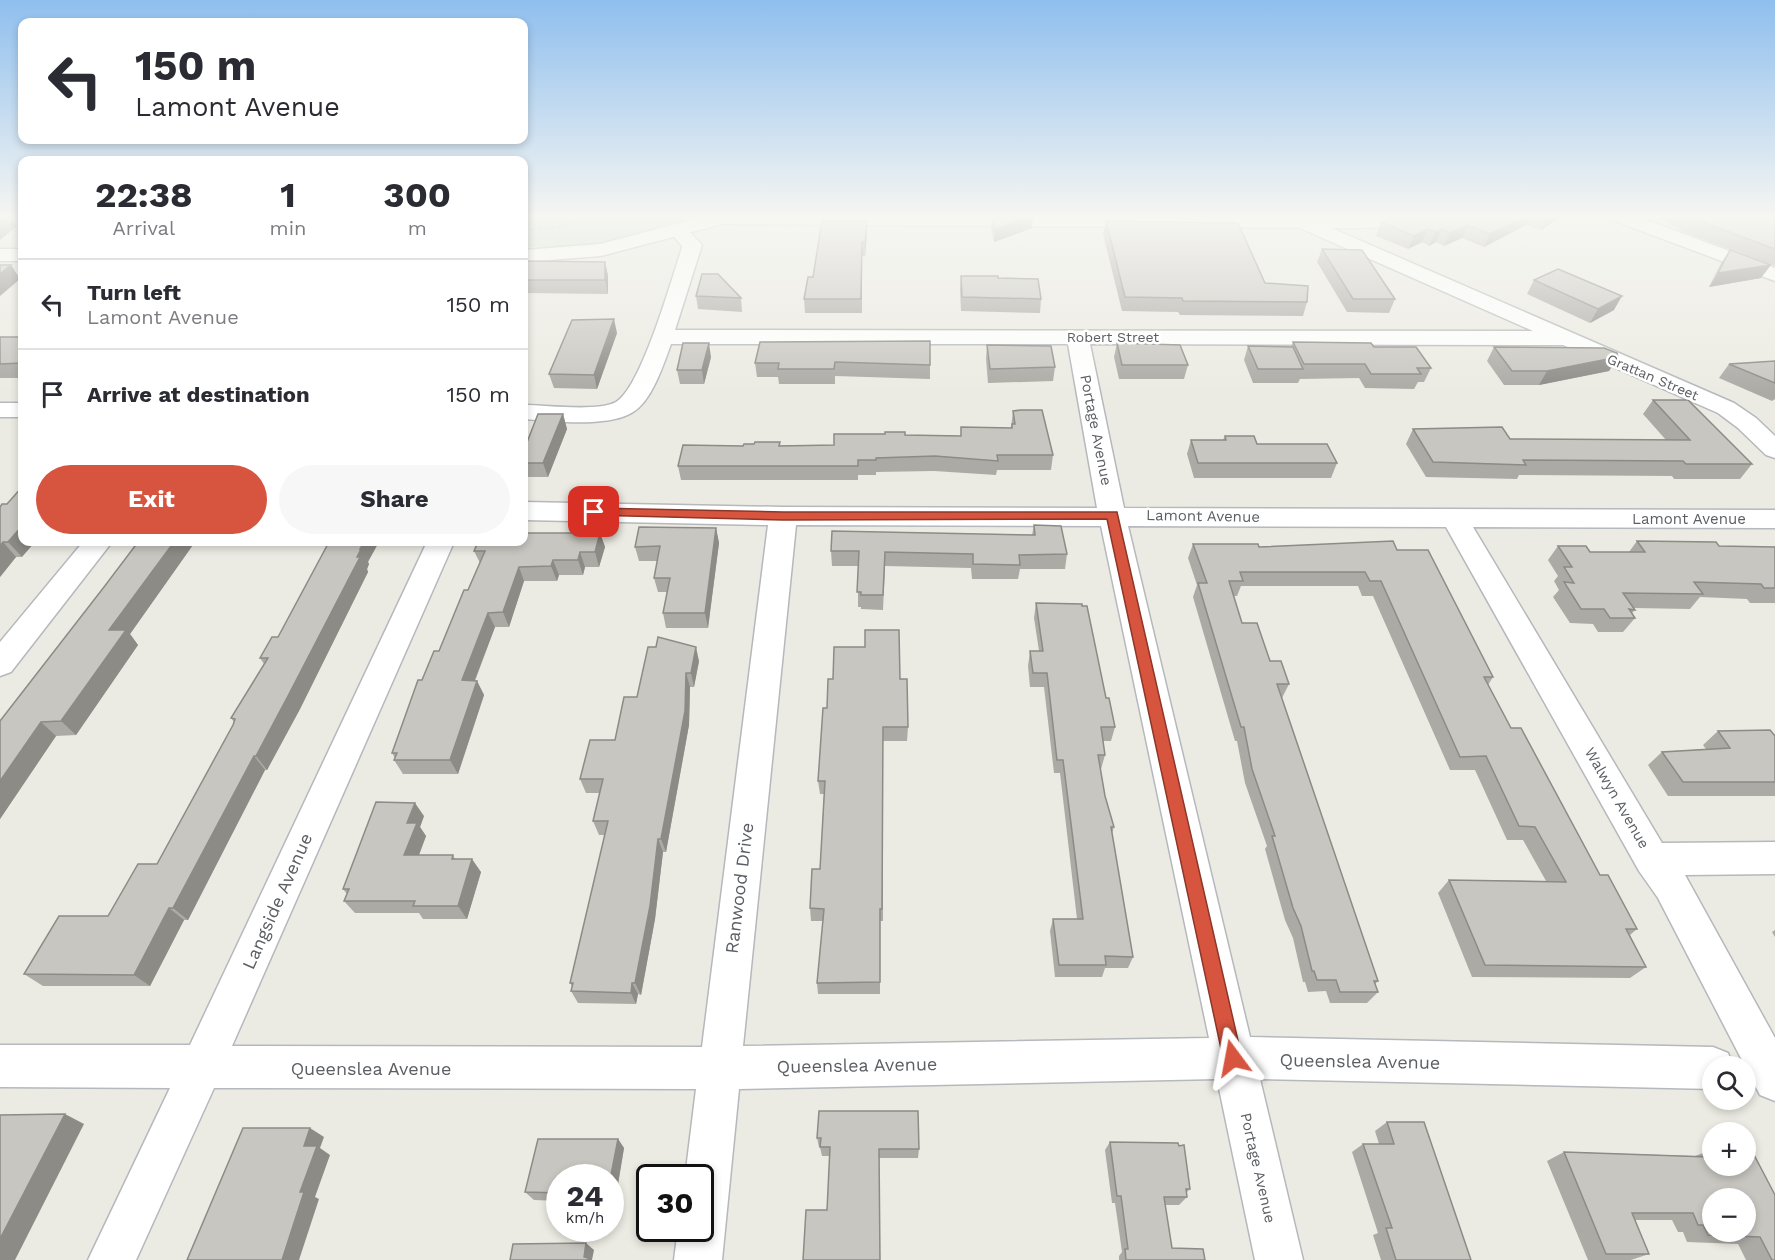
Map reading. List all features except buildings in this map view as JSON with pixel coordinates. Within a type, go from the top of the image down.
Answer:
[{"type":"street","points":[[528,412],[599,413],[626,407],[636,396],[663,337],[683,276]]},
{"type":"street","name":"Grattan Street","points":[[1423,276],[1726,408],[1747,423],[1775,450]]},
{"type":"street","name":"Robert Street","points":[[663,337],[1563,338]]},
{"type":"street","name":"Portage Avenue","points":[[1078,337],[1112,515],[1279,1260]]},
{"type":"street","points":[[0,410],[18,410]]},
{"type":"street","name":"Lamont Avenue","points":[[528,511],[783,516],[1112,515],[1775,519]]},
{"type":"street","name":"Ranwood Drive","points":[[698,1260],[783,516]]},
{"type":"street","name":"Walwyn Avenue","points":[[1454,518],[1652,859],[1671,886],[1763,1073]]},
{"type":"street","points":[[0,664],[95,546]]},
{"type":"street","name":"Langside Avenue","points":[[112,1260],[438,546]]},
{"type":"street","points":[[1652,859],[1775,858]]},
{"type":"street","name":"Queenslea Avenue","points":[[0,1066],[720,1068],[1233,1058],[1702,1068]]},
{"type":"route","points":[[594,512],[783,516],[1112,515],[1233,1058]]}]
